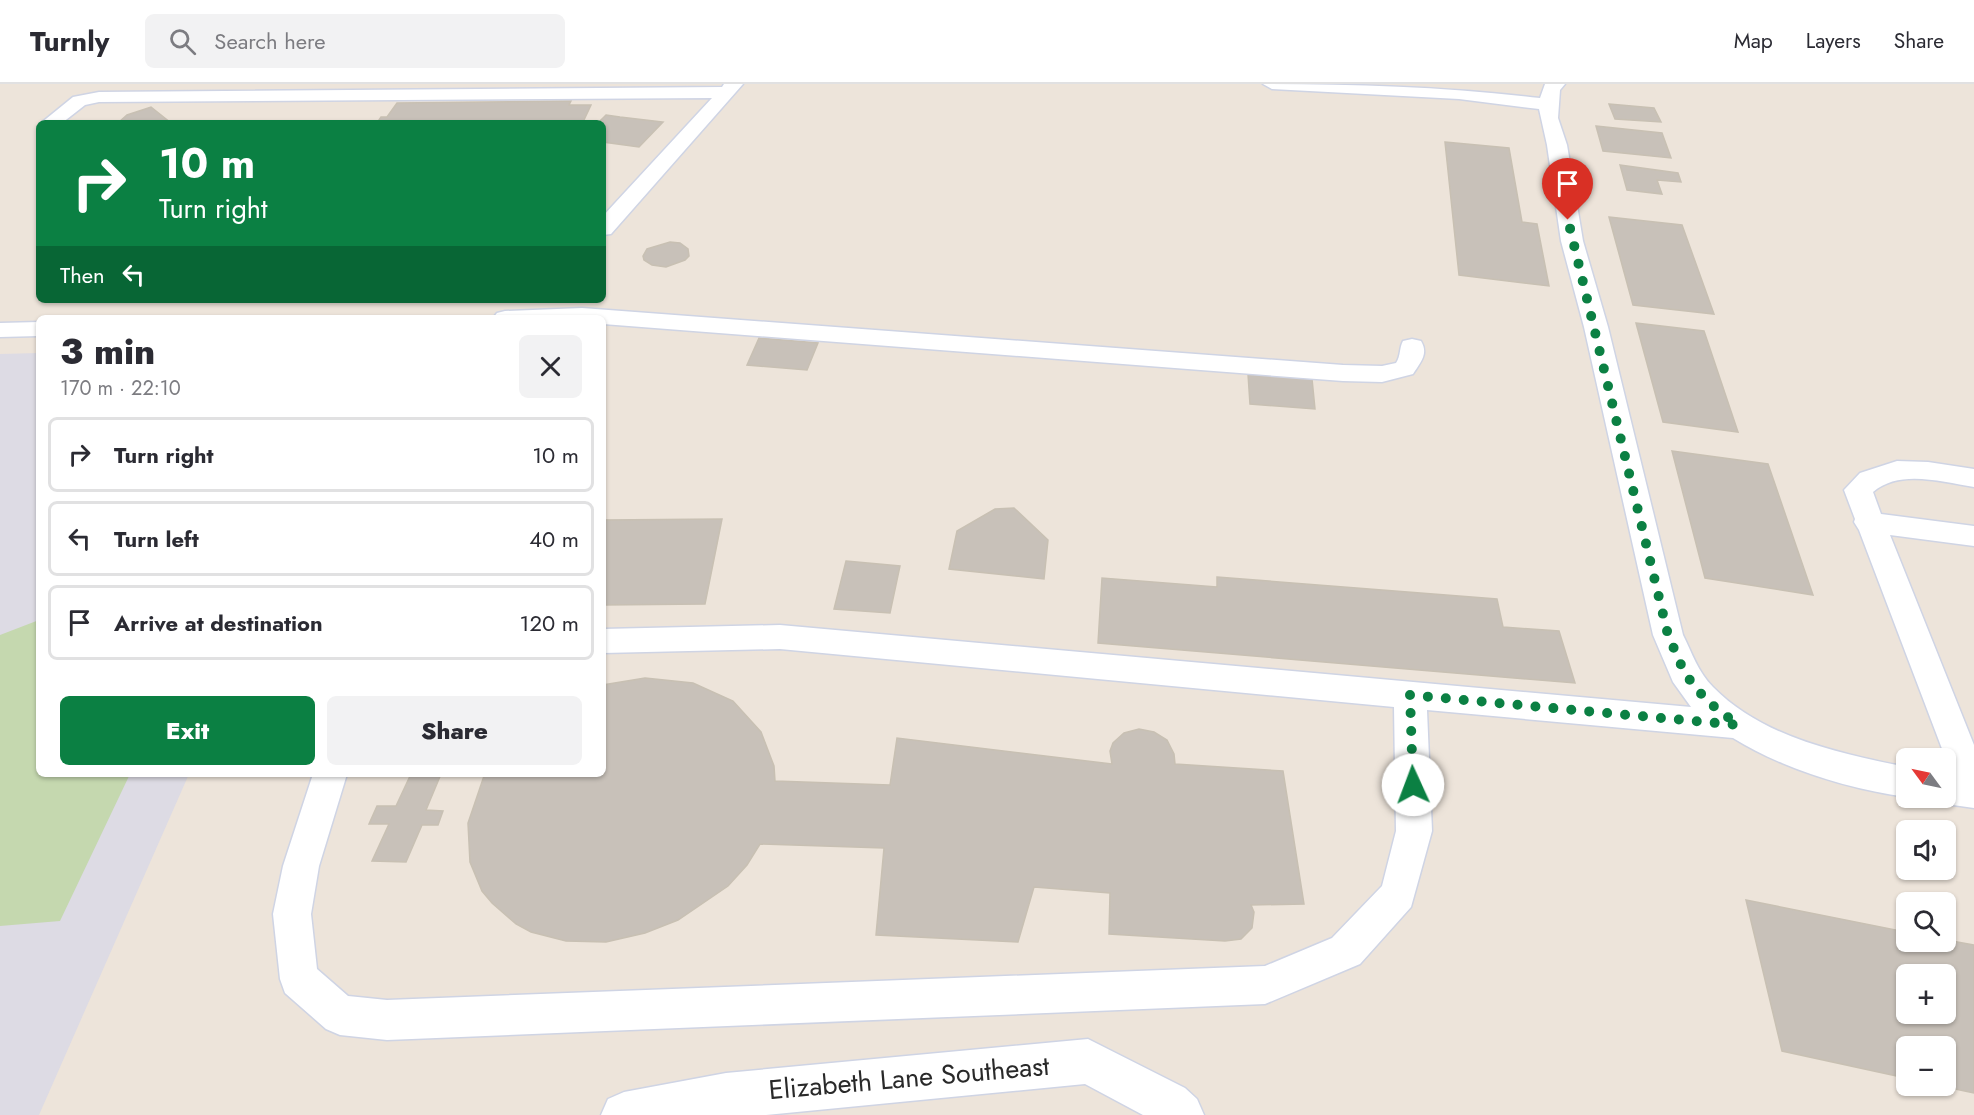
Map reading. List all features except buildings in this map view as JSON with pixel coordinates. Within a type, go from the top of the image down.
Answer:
[{"type":"street","name":"Elizabeth Lane Southeast","points":[[624,1115],[726,1096],[1088,1061],[1169,1104],[1181,1115]]},
{"type":"lane","points":[[1272,84],[1459,94],[1552,94],[1572,241],[1596,327],[1668,635],[1685,674],[1707,701],[1738,725],[1814,760],[1896,780]]},
{"type":"lane","points":[[54,120],[80,101],[99,97],[730,88]]},
{"type":"lane","points":[[606,226],[730,88]]},
{"type":"lane","points":[[510,315],[527,303]]},
{"type":"lane","points":[[606,316],[1342,373],[1383,374],[1404,369],[1412,357],[1412,346]]},
{"type":"lane","points":[[0,330],[36,329]]},
{"type":"lane","points":[[1974,478],[1893,469],[1870,477],[1858,490],[1868,522],[1974,789]]},
{"type":"lane","points":[[1868,522],[1974,536]]},
{"type":"lane","points":[[606,641],[780,637],[1738,725]]},
{"type":"lane","points":[[329,777],[301,866],[292,914],[299,979],[340,1016],[387,1020],[1265,986],[1346,951],[1398,895],[1414,831],[1410,695]]},
{"type":"lane","points":[[1956,791],[1974,794]]},
{"type":"shaded area","points":[[36,353],[36,777],[188,777],[39,1115],[0,1115],[0,354]]},
{"type":"green space","points":[[36,621],[36,777],[129,777],[60,921],[0,926],[0,635]]},
{"type":"route","points":[[1413,785],[1410,695],[1738,725],[1707,701],[1685,674],[1668,635],[1596,327],[1568,220]]}]
